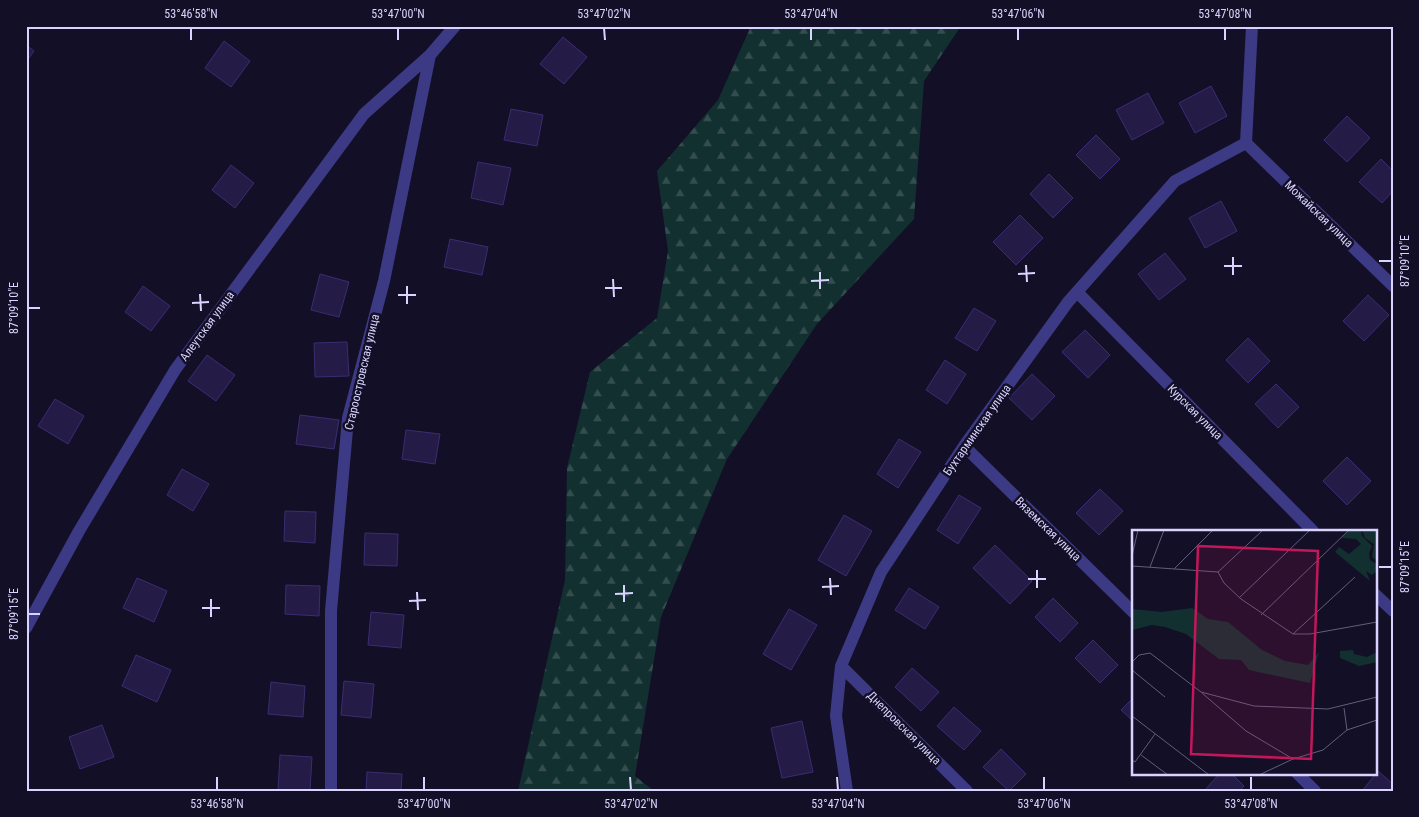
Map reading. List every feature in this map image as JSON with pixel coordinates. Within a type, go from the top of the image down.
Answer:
[{"type":"street","name":"Староостровская улица","points":[[330,791],[331,611],[348,418],[384,281],[430,55],[455,26]]},
{"type":"street","points":[[1246,143],[1252,26]]},
{"type":"street","name":"Алеутская улица","points":[[26,628],[79,531],[175,370],[364,114],[430,55]]},
{"type":"street","name":"Можайская улица","points":[[1246,143],[1393,286]]},
{"type":"street","name":"Бухтарминская улица","points":[[847,791],[836,716],[841,666],[881,572],[964,446],[1068,302],[1175,181],[1246,143]]},
{"type":"street","name":"Курская улица","points":[[1077,292],[1312,530]]},
{"type":"street","name":"Вяземская улица","points":[[964,446],[1132,611]]},
{"type":"street","points":[[1376,595],[1393,612]]},
{"type":"street","name":"Днепровская улица","points":[[841,666],[966,791]]},
{"type":"street","points":[[1298,774],[1315,791]]},
{"type":"green space","points":[[751,26],[961,26],[924,81],[914,219],[817,324],[727,459],[661,617],[635,776],[654,791],[518,791],[565,580],[567,468],[590,372],[657,318],[668,251],[657,171],[718,100]]},
{"type":"building","points":[[563,37],[587,57],[564,84],[540,64]]},
{"type":"building","points":[[224,41],[250,61],[231,87],[205,68]]},
{"type":"building","points":[[26,45],[34,51],[26,62]]},
{"type":"building","points":[[1211,86],[1227,116],[1195,133],[1179,103]]},
{"type":"building","points":[[1148,93],[1164,123],[1132,140],[1116,110]]},
{"type":"building","points":[[511,109],[543,115],[537,146],[504,140]]},
{"type":"building","points":[[1347,116],[1370,138],[1347,162],[1324,140]]},
{"type":"building","points":[[1096,135],[1120,159],[1100,179],[1076,155]]},
{"type":"building","points":[[1381,159],[1393,171],[1393,191],[1382,203],[1359,182]]},
{"type":"building","points":[[478,162],[511,168],[503,205],[471,198]]},
{"type":"building","points":[[231,165],[254,183],[235,208],[212,190]]},
{"type":"building","points":[[1049,174],[1073,198],[1053,218],[1030,194]]},
{"type":"building","points":[[1221,201],[1237,231],[1205,248],[1189,218]]},
{"type":"building","points":[[1020,215],[1043,238],[1016,265],[993,242]]},
{"type":"building","points":[[450,239],[488,247],[482,275],[444,267]]},
{"type":"building","points":[[1165,253],[1186,279],[1159,300],[1138,274]]},
{"type":"building","points":[[320,274],[349,282],[339,317],[311,310]]},
{"type":"building","points":[[143,286],[170,306],[151,331],[125,312]]},
{"type":"building","points":[[1368,295],[1389,315],[1364,341],[1343,321]]},
{"type":"building","points":[[974,308],[996,321],[977,351],[955,338]]},
{"type":"building","points":[[1085,330],[1110,355],[1088,378],[1062,352]]},
{"type":"building","points":[[1248,338],[1270,361],[1248,383],[1226,360]]},
{"type":"building","points":[[347,342],[349,376],[315,377],[314,343]]},
{"type":"building","points":[[207,355],[235,375],[216,401],[188,381]]},
{"type":"building","points":[[945,360],[966,374],[947,404],[926,390]]},
{"type":"building","points":[[1032,374],[1055,396],[1032,420],[1009,398]]},
{"type":"building","points":[[1276,384],[1299,407],[1278,428],[1255,404]]},
{"type":"building","points":[[55,399],[84,416],[68,444],[38,426]]},
{"type":"building","points":[[300,415],[339,420],[334,449],[296,444]]},
{"type":"building","points":[[406,430],[440,434],[435,464],[402,459]]},
{"type":"building","points":[[899,439],[921,452],[898,488],[877,474]]},
{"type":"building","points":[[1347,457],[1371,481],[1347,505],[1323,481]]},
{"type":"building","points":[[182,469],[209,484],[193,511],[167,495]]},
{"type":"building","points":[[1100,489],[1123,511],[1099,535],[1076,513]]},
{"type":"building","points":[[959,495],[981,508],[958,544],[937,530]]},
{"type":"building","points":[[285,511],[316,512],[315,543],[284,541]]},
{"type":"building","points":[[844,515],[872,531],[846,576],[818,560]]},
{"type":"building","points":[[365,533],[398,534],[397,566],[364,565]]},
{"type":"building","points":[[995,545],[1032,581],[1010,604],[973,568]]},
{"type":"building","points":[[137,578],[167,591],[154,622],[123,608]]},
{"type":"building","points":[[286,585],[320,586],[319,616],[285,614]]},
{"type":"building","points":[[909,588],[939,607],[925,629],[895,610]]},
{"type":"building","points":[[1053,598],[1078,623],[1060,642],[1035,617]]},
{"type":"building","points":[[789,609],[817,625],[791,670],[763,654]]},
{"type":"building","points":[[371,612],[404,615],[401,648],[368,645]]},
{"type":"building","points":[[1093,640],[1118,665],[1100,683],[1075,658]]},
{"type":"building","points":[[136,655],[171,670],[157,702],[122,686]]},
{"type":"building","points":[[912,668],[939,692],[921,711],[895,687]]},
{"type":"building","points":[[344,681],[374,684],[371,718],[341,715]]},
{"type":"building","points":[[271,682],[305,686],[303,717],[268,714]]},
{"type":"building","points":[[1132,699],[1132,720],[1121,710]]},
{"type":"building","points":[[954,707],[981,731],[964,750],[937,726]]},
{"type":"building","points":[[802,721],[813,772],[782,778],[771,728]]},
{"type":"building","points":[[102,725],[114,757],[80,769],[69,737]]},
{"type":"building","points":[[1001,749],[1026,774],[1009,791],[983,767]]},
{"type":"building","points":[[280,755],[312,757],[310,791],[278,790]]},
{"type":"building","points":[[1378,771],[1393,784],[1393,791],[1362,791]]},
{"type":"building","points":[[367,772],[402,774],[401,791],[366,791]]},
{"type":"building","points":[[1219,774],[1232,774],[1244,786],[1239,791],[1204,791]]}]
